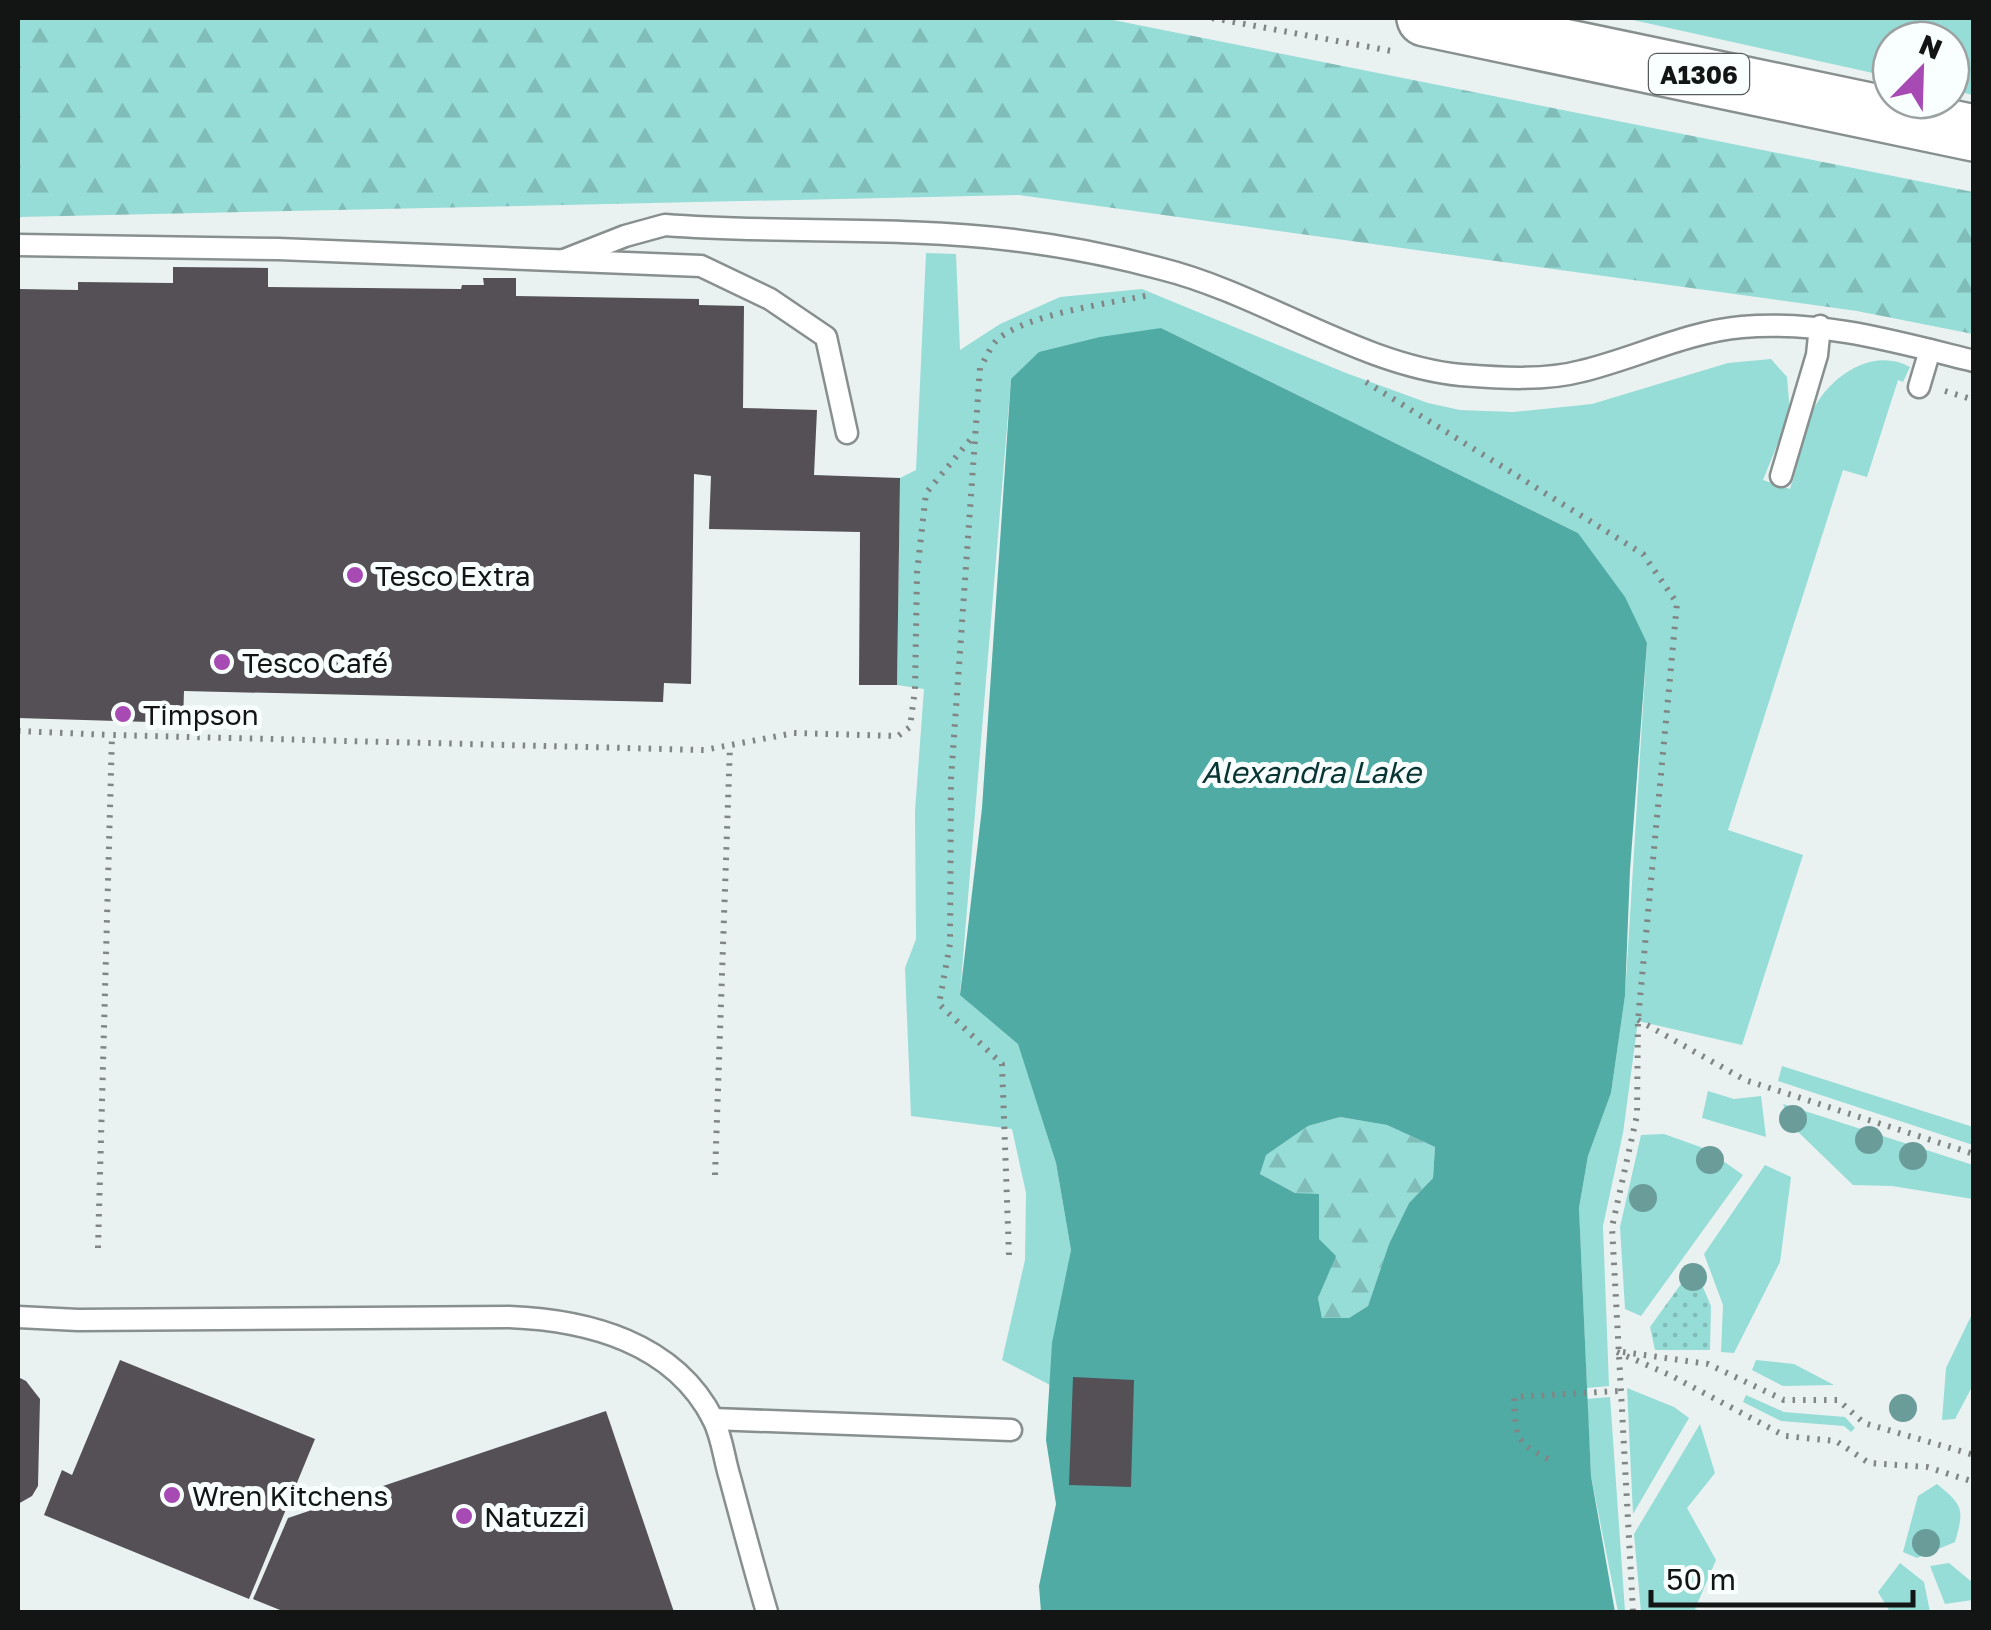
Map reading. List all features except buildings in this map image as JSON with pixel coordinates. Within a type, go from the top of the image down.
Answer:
[{"type":"main road","name":"A1306","points":[[1425,18],[1974,133]]},
{"type":"lane","points":[[564,260],[665,225],[1015,240],[1165,269],[1236,292],[1401,364],[1458,375],[1515,377],[1578,372],[1686,337],[1741,327],[1820,326],[1974,361]]},
{"type":"lane","points":[[18,245],[278,249],[701,266],[770,299],[826,336],[847,433]]},
{"type":"lane","points":[[1782,476],[1818,354],[1820,326]]},
{"type":"lane","points":[[1919,385],[1930,350]]},
{"type":"lane","points":[[18,1316],[78,1320],[558,1318],[624,1338],[655,1356],[689,1385],[713,1419],[766,1612]]},
{"type":"lane","points":[[713,1419],[1011,1430]]},
{"type":"path","points":[[1009,1255],[1002,1064],[939,1004],[950,944],[951,780],[980,368],[996,340],[1060,312],[1162,293]]},
{"type":"path","points":[[1387,384],[1356,374],[1642,554],[1677,603],[1638,1020],[1637,1115],[1612,1227],[1632,1612]]},
{"type":"path","points":[[1919,385],[1974,400]]},
{"type":"path","points":[[18,731],[704,750],[794,732],[898,736],[910,726],[915,690],[917,573],[926,493],[976,432]]},
{"type":"path","points":[[98,1248],[112,736]]},
{"type":"path","points":[[714,1176],[730,745]]},
{"type":"path","points":[[1638,1020],[1745,1080],[1974,1154]]},
{"type":"path","points":[[1617,1352],[1708,1364],[1784,1400],[1838,1400],[1864,1423],[1974,1455]]},
{"type":"path","points":[[1617,1352],[1670,1375],[1785,1436],[1836,1441],[1869,1463],[1927,1467],[1974,1482]]},
{"type":"path","points":[[1548,1459],[1524,1446],[1516,1433],[1514,1398],[1618,1391]]},
{"type":"green space","points":[[18,18],[1103,18],[1973,192],[1973,334],[1857,311],[1019,195],[18,217]]},
{"type":"green space","points":[[1624,18],[1973,18],[1973,95],[1971,20],[1871,20],[1871,73]]},
{"type":"green space","points":[[926,253],[956,254],[960,350],[1000,324],[1060,297],[1142,289],[1346,373],[1428,403],[1460,410],[1513,412],[1592,404],[1728,363],[1771,359],[1787,377],[1790,413],[1763,480],[1790,489],[1809,419],[1825,392],[1864,364],[1895,361],[1910,367],[1903,382],[1898,380],[1867,477],[1843,470],[1728,830],[1803,855],[1742,1045],[1638,1021],[1623,1133],[1603,1226],[1609,1386],[1587,1388],[1579,1208],[1588,1156],[1611,1093],[1625,996],[1647,643],[1578,533],[1161,328],[1011,379],[960,994],[1018,1043],[1056,1163],[1071,1250],[1050,1385],[1002,1360],[1025,1260],[1026,1193],[1012,1129],[911,1116],[905,968],[916,939],[915,811],[924,689],[897,685],[900,478],[916,470]]},
{"type":"green space","points":[[1782,1066],[1973,1127],[1973,1145],[1778,1081]]},
{"type":"green space","points":[[1708,1091],[1734,1099],[1761,1096],[1766,1137],[1702,1118]]},
{"type":"green space","points":[[1783,1104],[1973,1165],[1973,1199],[1892,1186],[1853,1185],[1793,1127]]},
{"type":"green space","points":[[1340,1117],[1387,1125],[1435,1147],[1433,1178],[1409,1203],[1389,1244],[1368,1306],[1349,1318],[1322,1318],[1318,1298],[1335,1256],[1319,1240],[1319,1195],[1295,1193],[1260,1174],[1265,1155],[1308,1126]]},
{"type":"green space","points":[[1664,1134],[1706,1149],[1743,1175],[1641,1316],[1625,1309],[1620,1227],[1641,1135]]},
{"type":"green space","points":[[1765,1165],[1791,1177],[1780,1262],[1734,1353],[1721,1352],[1723,1305],[1704,1254]]},
{"type":"green space","points":[[1694,1266],[1711,1306],[1710,1350],[1655,1350],[1650,1327]]},
{"type":"green space","points":[[1973,1312],[1973,1385],[1955,1419],[1942,1420],[1946,1368]]},
{"type":"green space","points":[[1756,1360],[1794,1364],[1834,1385],[1783,1386],[1752,1370]]},
{"type":"green space","points":[[1627,1388],[1674,1407],[1689,1418],[1633,1514]]},
{"type":"green space","points":[[1746,1395],[1784,1412],[1845,1417],[1855,1428],[1851,1432],[1844,1426],[1781,1421],[1743,1402]]},
{"type":"green space","points":[[1610,1397],[1625,1611],[1618,1612],[1591,1476],[1587,1399]]},
{"type":"green space","points":[[1700,1424],[1715,1473],[1687,1508],[1716,1560],[1695,1609],[1703,1612],[1641,1612],[1634,1534]]},
{"type":"green space","points":[[1937,1484],[1960,1509],[1958,1531],[1955,1542],[1917,1558],[1903,1552],[1918,1496]]},
{"type":"green space","points":[[1900,1563],[1924,1582],[1930,1612],[1890,1612],[1878,1592]]},
{"type":"green space","points":[[1949,1563],[1973,1583],[1972,1600],[1945,1604],[1930,1566]]},
{"type":"water","name":"Alexandra Lake","points":[[1161,328],[1578,533],[1625,597],[1647,643],[1625,996],[1611,1093],[1588,1156],[1579,1208],[1591,1476],[1615,1612],[1041,1612],[1039,1586],[1056,1504],[1046,1440],[1052,1343],[1071,1250],[1056,1163],[1018,1044],[960,995],[982,808],[1011,379],[1039,352]],"holes":[[[1340,1117],[1387,1125],[1435,1147],[1433,1178],[1409,1203],[1389,1244],[1368,1306],[1349,1318],[1322,1318],[1318,1298],[1336,1256],[1319,1239],[1319,1194],[1295,1193],[1260,1174],[1266,1155],[1308,1126]]]},
{"type":"place","name":"Tesco Extra","points":[[355,575]]},
{"type":"place","name":"Tesco Café","points":[[222,662]]},
{"type":"place","name":"Timpson","points":[[123,714]]},
{"type":"place","name":"Wren Kitchens","points":[[172,1495]]},
{"type":"place","name":"Natuzzi","points":[[464,1516]]}]
